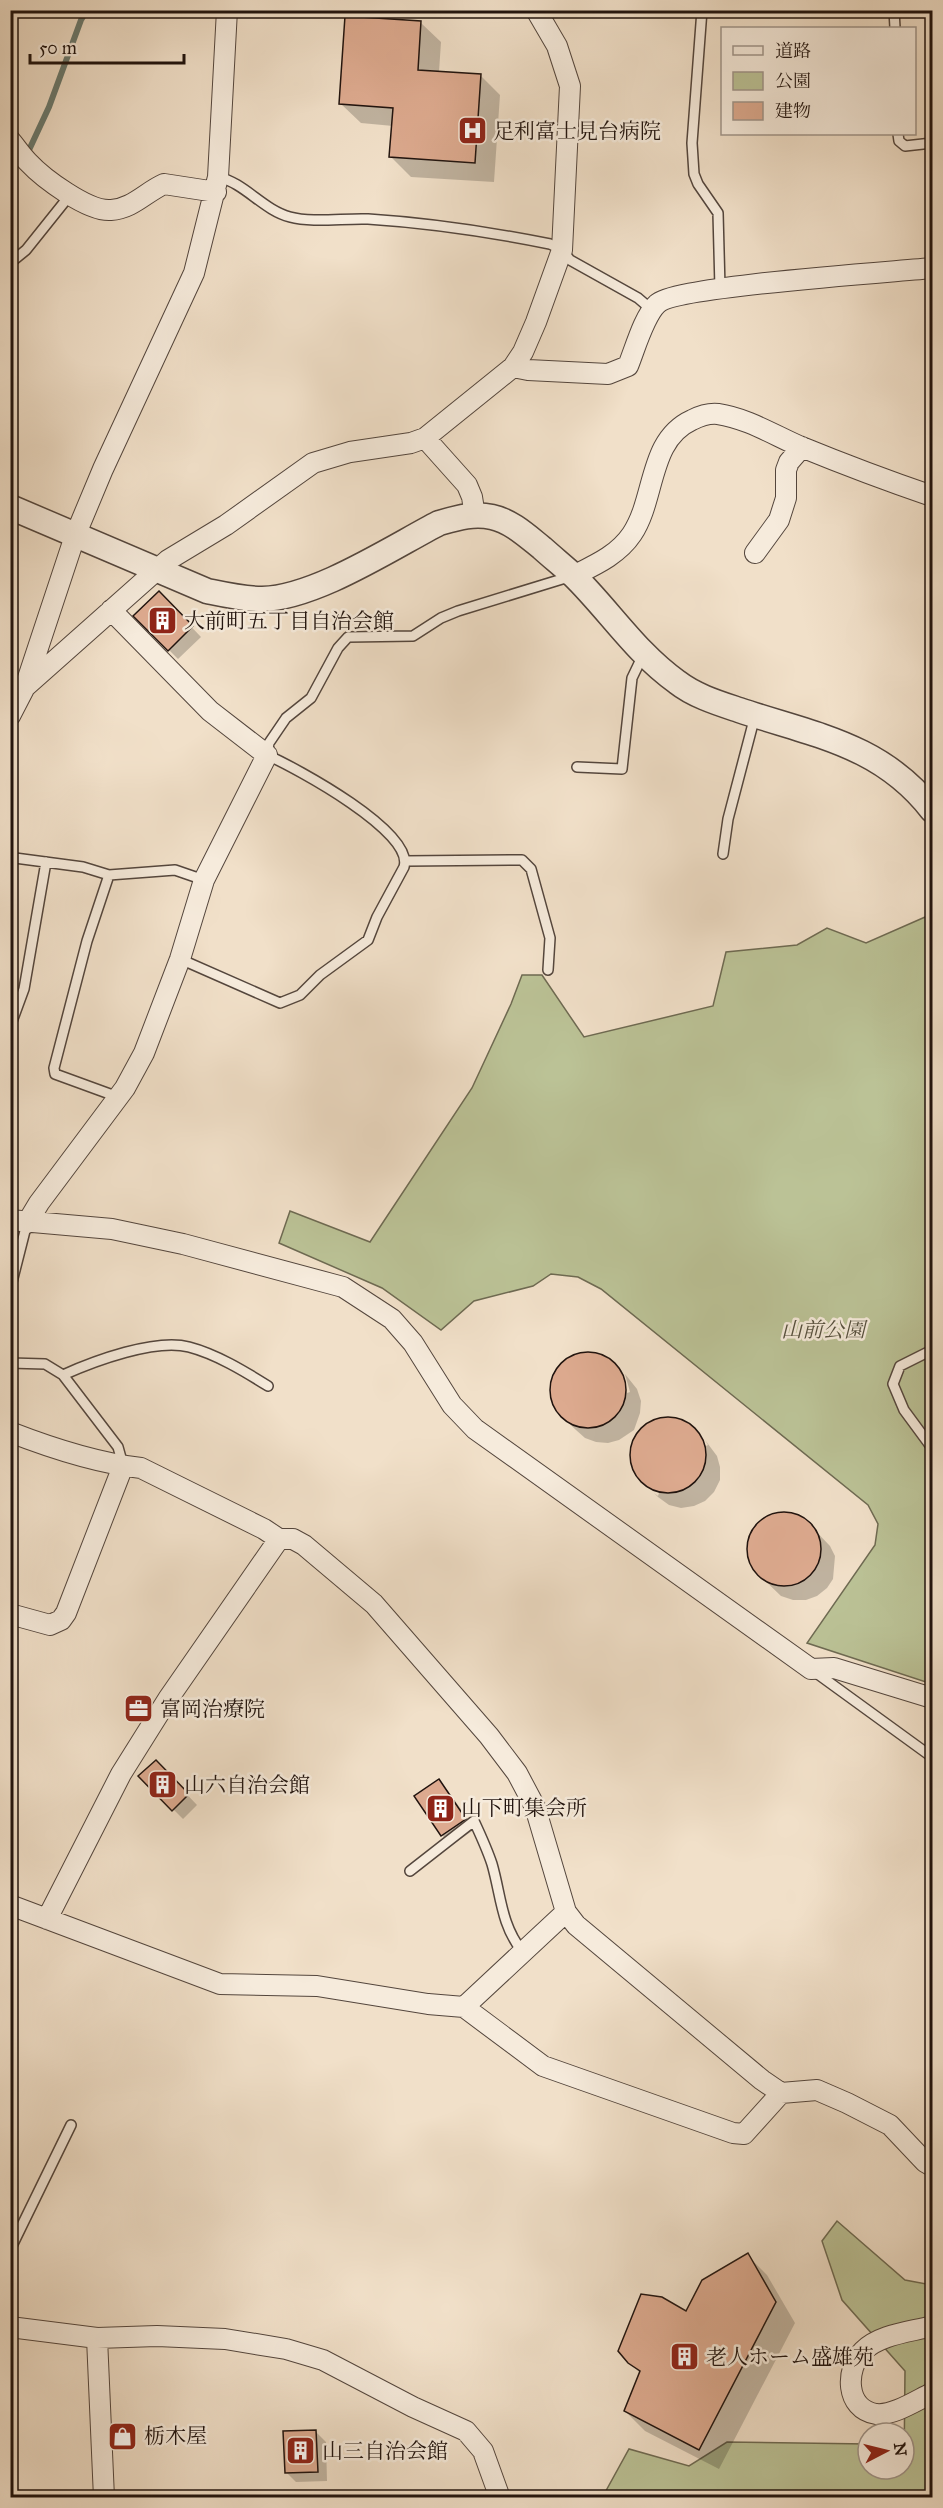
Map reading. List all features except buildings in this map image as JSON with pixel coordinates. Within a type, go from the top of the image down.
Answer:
[{"type":"street","points":[[10,716],[25,687],[75,536],[103,469],[194,273],[217,184],[227,10]]},
{"type":"street","points":[[25,687],[179,552],[226,525],[314,463],[350,452],[411,443],[424,438],[513,367],[536,322],[562,250],[570,86],[557,46],[536,10]]},
{"type":"street","points":[[10,140],[46,179],[70,195],[98,209],[110,211],[138,201],[164,184],[217,184]]},
{"type":"street","points":[[513,367],[528,370],[608,374],[620,371],[628,366],[652,310],[663,299],[720,288],[933,268]]},
{"type":"street","points":[[573,576],[600,563],[622,547],[642,516],[666,443],[675,431],[700,416],[715,414],[731,417],[802,447],[933,496]]},
{"type":"street","points":[[424,438],[467,485],[472,497],[474,516]]},
{"type":"street","points":[[755,554],[780,520],[786,498],[786,470],[789,462],[802,447]]},
{"type":"street","points":[[10,507],[207,591],[238,598],[265,599],[312,589],[439,523],[461,516],[493,517],[511,525],[573,576],[644,653],[678,683],[719,703],[839,741],[859,750],[918,792],[933,810]]},
{"type":"street","points":[[19,1222],[39,1203],[118,1097],[144,1053],[180,959],[204,880],[267,755],[210,711],[111,610]]},
{"type":"street","points":[[19,1222],[112,1229],[194,1247],[343,1287],[392,1320],[413,1343],[452,1405],[474,1429],[811,1669],[834,1668],[933,1698]]},
{"type":"street","points":[[10,1432],[37,1443],[123,1466],[141,1468],[279,1539],[299,1541],[374,1604],[489,1736],[517,1773],[535,1807],[566,1912],[576,1925],[762,2080],[781,2092],[817,2090],[847,2103],[890,2125],[925,2162],[933,2166]]},
{"type":"street","points":[[10,1614],[50,1625],[61,1620],[66,1613],[123,1466]]},
{"type":"street","points":[[47,1918],[121,1774],[168,1699],[279,1539]]},
{"type":"street","points":[[10,1905],[220,1984],[318,1986],[464,2007],[543,2066],[733,2133],[744,2134],[781,2092]]},
{"type":"street","points":[[464,2007],[566,1912]]},
{"type":"street","points":[[933,2326],[885,2338],[864,2350],[850,2371],[849,2384],[855,2399],[864,2409],[876,2414],[889,2412],[933,2393]]},
{"type":"street","points":[[10,2327],[97,2338],[157,2336],[225,2339],[286,2349],[323,2360],[413,2407],[466,2431],[483,2451],[500,2498]]},
{"type":"street","points":[[97,2338],[104,2498]]},
{"type":"lane","points":[[702,10],[692,143],[693,160],[698,184],[718,213],[720,288]]},
{"type":"lane","points":[[894,10],[895,27]]},
{"type":"lane","points":[[898,135],[899,141],[905,146],[933,142]]},
{"type":"lane","points":[[217,184],[229,179],[276,213],[292,218],[366,219],[436,225],[540,242],[562,250],[570,260],[638,298],[652,310]]},
{"type":"lane","points":[[10,263],[26,250],[70,195]]},
{"type":"lane","points":[[180,959],[280,1003],[300,995],[320,975],[368,940],[377,917],[406,861],[400,844],[368,815],[285,763],[267,755],[269,743],[286,718],[310,698],[338,648],[348,637],[413,636],[441,618],[458,611],[573,576]]},
{"type":"lane","points":[[577,767],[622,769],[632,678],[644,653]]},
{"type":"lane","points":[[723,854],[728,819],[755,715]]},
{"type":"lane","points":[[15,858],[83,867],[109,875],[175,870],[204,880]]},
{"type":"lane","points":[[406,861],[522,860],[531,869],[550,938],[548,970]]},
{"type":"lane","points":[[10,1027],[24,989],[46,862]]},
{"type":"lane","points":[[109,875],[87,941],[54,1068],[55,1074],[118,1097]]},
{"type":"lane","points":[[10,1290],[19,1222]]},
{"type":"lane","points":[[63,1375],[112,1356],[147,1348],[180,1345],[201,1351],[268,1386]]},
{"type":"lane","points":[[933,1350],[900,1366],[893,1384],[904,1410],[933,1448]]},
{"type":"lane","points":[[10,1363],[45,1364],[63,1375],[118,1447],[123,1466]]},
{"type":"lane","points":[[811,1669],[933,1757]]},
{"type":"lane","points":[[410,1870],[474,1821],[492,1867],[506,1925],[522,1951]]},
{"type":"lane","points":[[10,2250],[71,2126]]},
{"type":"green space","name":"山前公園","points":[[932,914],[932,1684],[807,1643],[875,1545],[878,1524],[868,1505],[601,1289],[578,1277],[551,1274],[533,1286],[474,1301],[441,1330],[382,1288],[279,1243],[290,1211],[370,1242],[472,1088],[522,975],[542,975],[584,1037],[713,1006],[726,952],[797,945],[827,928],[866,943]]},
{"type":"green space","points":[[837,2221],[905,2280],[932,2285],[932,2497],[602,2498],[629,2449],[689,2466],[727,2442],[856,2444],[856,2481],[916,2481],[916,2421],[904,2421],[905,2371],[842,2300],[822,2241]]},
{"type":"waterway","points":[[29,150],[49,107],[81,20],[87,10]]},
{"type":"waterway","points":[[10,178],[14,173]]},
{"type":"place","name":"足利富士見台病院","points":[[472,131]]},
{"type":"place","name":"大前町五丁目自治会館","points":[[163,621]]},
{"type":"place","name":"富岡治療院","points":[[139,1709]]},
{"type":"place","name":"山六自治会館","points":[[163,1785]]},
{"type":"place","name":"山下町集会所","points":[[440,1808]]},
{"type":"place","name":"老人ホーム盛雄苑","points":[[685,2357]]},
{"type":"place","name":"栃木屋","points":[[123,2436]]},
{"type":"place","name":"山三自治会館","points":[[301,2451]]}]
